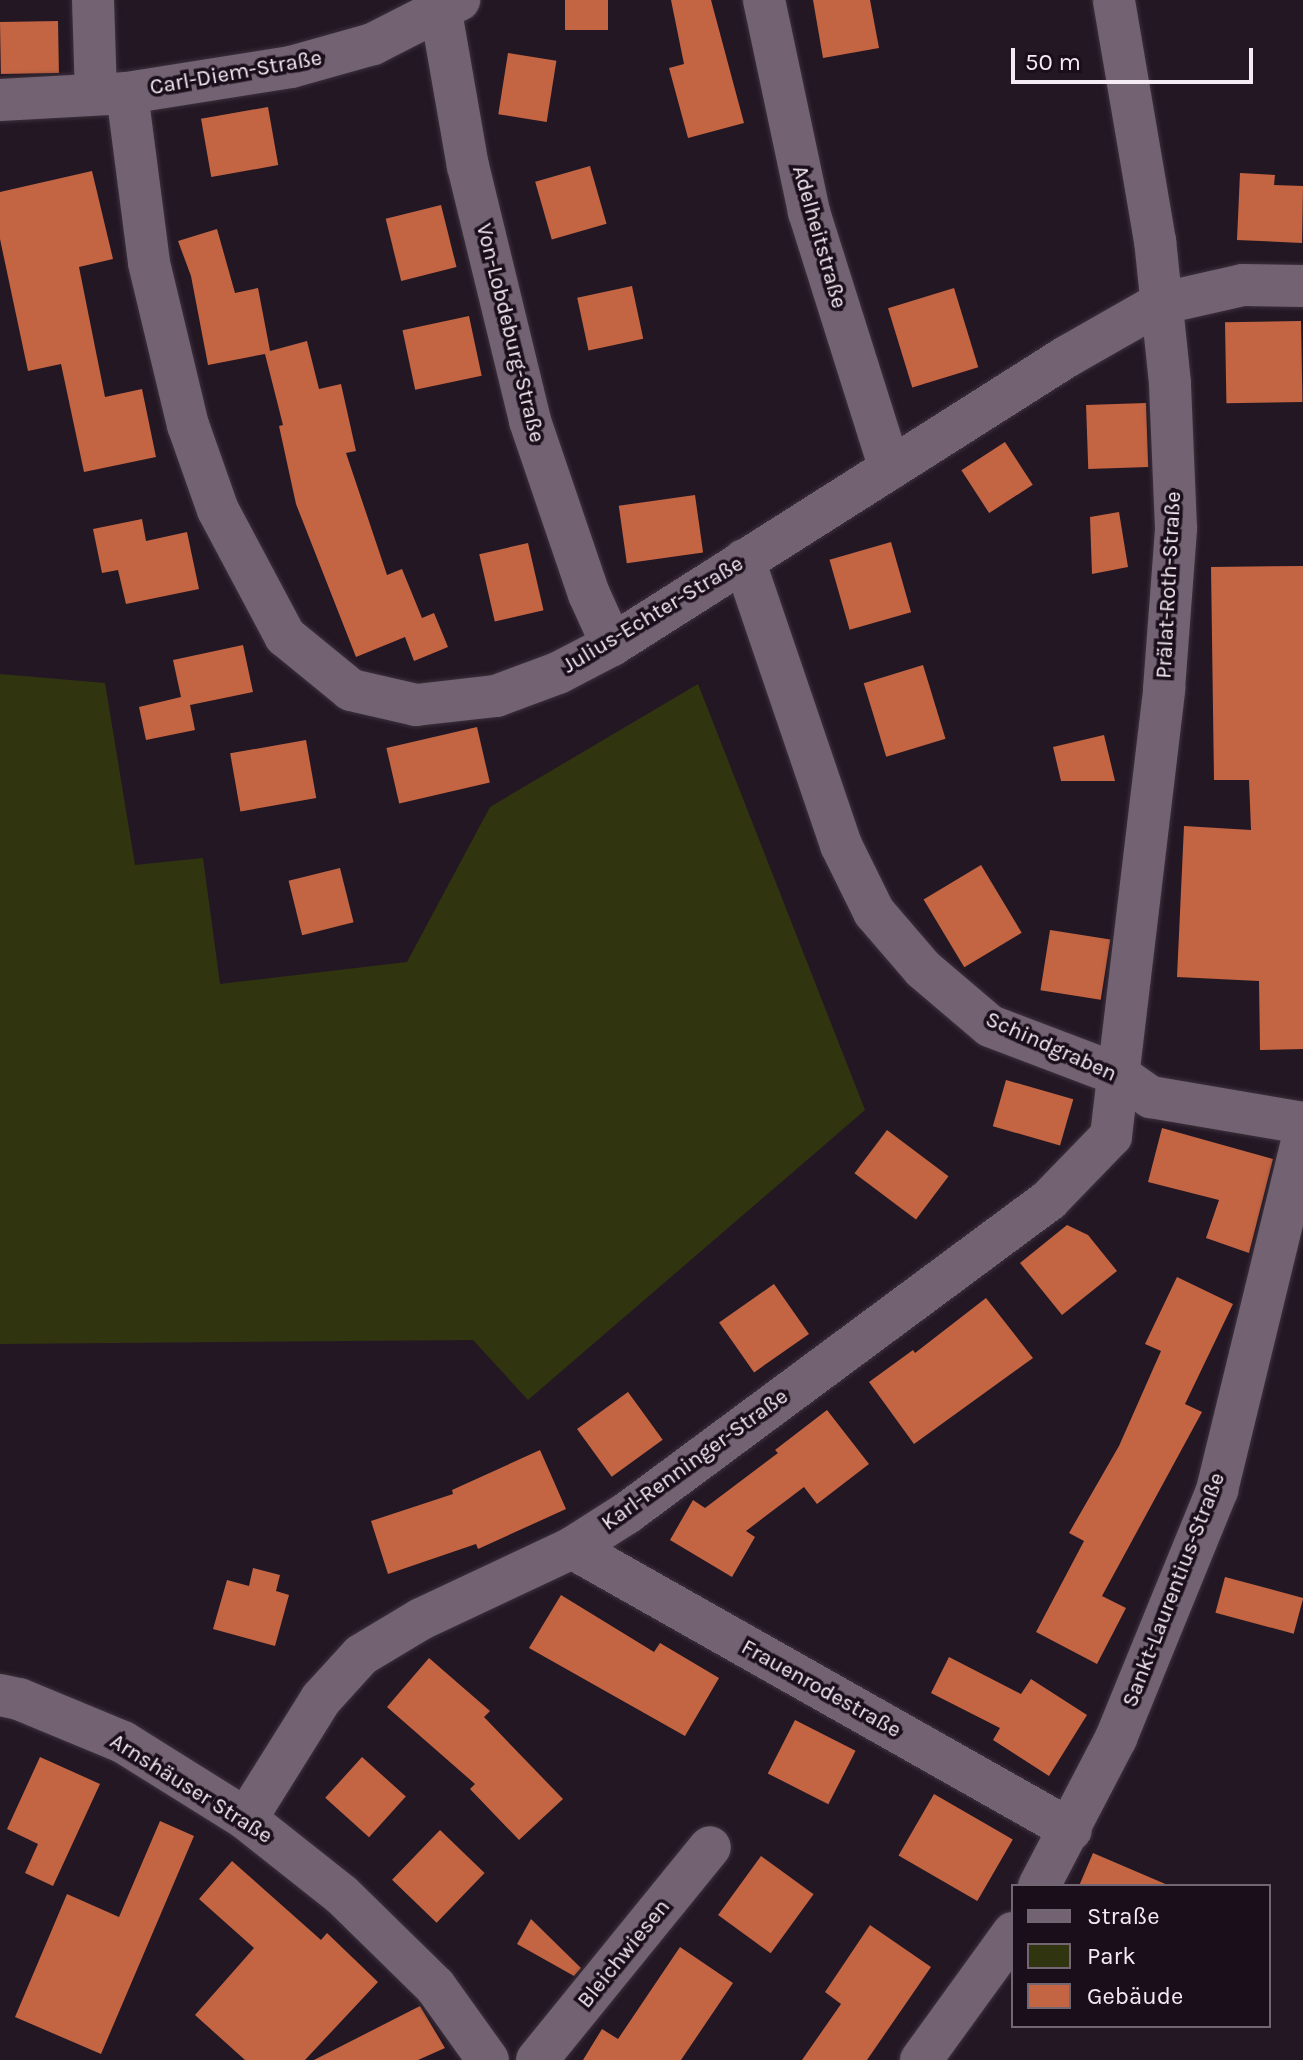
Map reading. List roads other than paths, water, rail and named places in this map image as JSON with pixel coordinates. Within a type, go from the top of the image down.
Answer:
[{"type":"street","name":"Julius-Echter-Straße","points":[[93,0],[149,263],[188,425],[218,510],[285,636],[351,690],[416,705],[496,696],[558,673],[612,645],[1066,357],[1159,304],[1243,285],[1303,286]]},
{"type":"street","name":"Adelheitstraße","points":[[764,0],[809,212],[890,469]]},
{"type":"street","name":"Prälat-Roth-Straße","points":[[1114,0],[1155,241],[1159,304],[1170,383],[1176,528],[1164,689],[1119,1075]]},
{"type":"street","name":"Carl-Diem-Straße","points":[[0,100],[112,94],[291,67],[373,44],[450,6]]},
{"type":"street","name":"Von-Lobdeburg-Straße","points":[[450,6],[468,166],[530,421],[589,594],[612,645]]},
{"type":"street","name":"Schindgraben","points":[[744,560],[841,845],[874,912],[923,969],[990,1026],[1119,1075],[1151,1097],[1303,1123]]},
{"type":"street","name":"Karl-Renninger-Straße","points":[[246,1819],[321,1699],[361,1655],[421,1619],[572,1548],[627,1513],[1049,1200],[1111,1136],[1119,1075]]},
{"type":"street","name":"Sankt-Laurentius-Straße","points":[[1040,1884],[1071,1830],[1116,1738],[1217,1490],[1303,1138]]},
{"type":"street","name":"Frauenrodestraße","points":[[572,1548],[1071,1830]]},
{"type":"street","name":"Arnshäuser Straße","points":[[0,1695],[19,1699],[123,1742],[246,1819],[342,1895],[435,1986],[488,2060]]},
{"type":"street","name":"Bleichwiesen","points":[[537,2060],[710,1847]]},
{"type":"street","points":[[921,2060],[1011,1936]]}]
